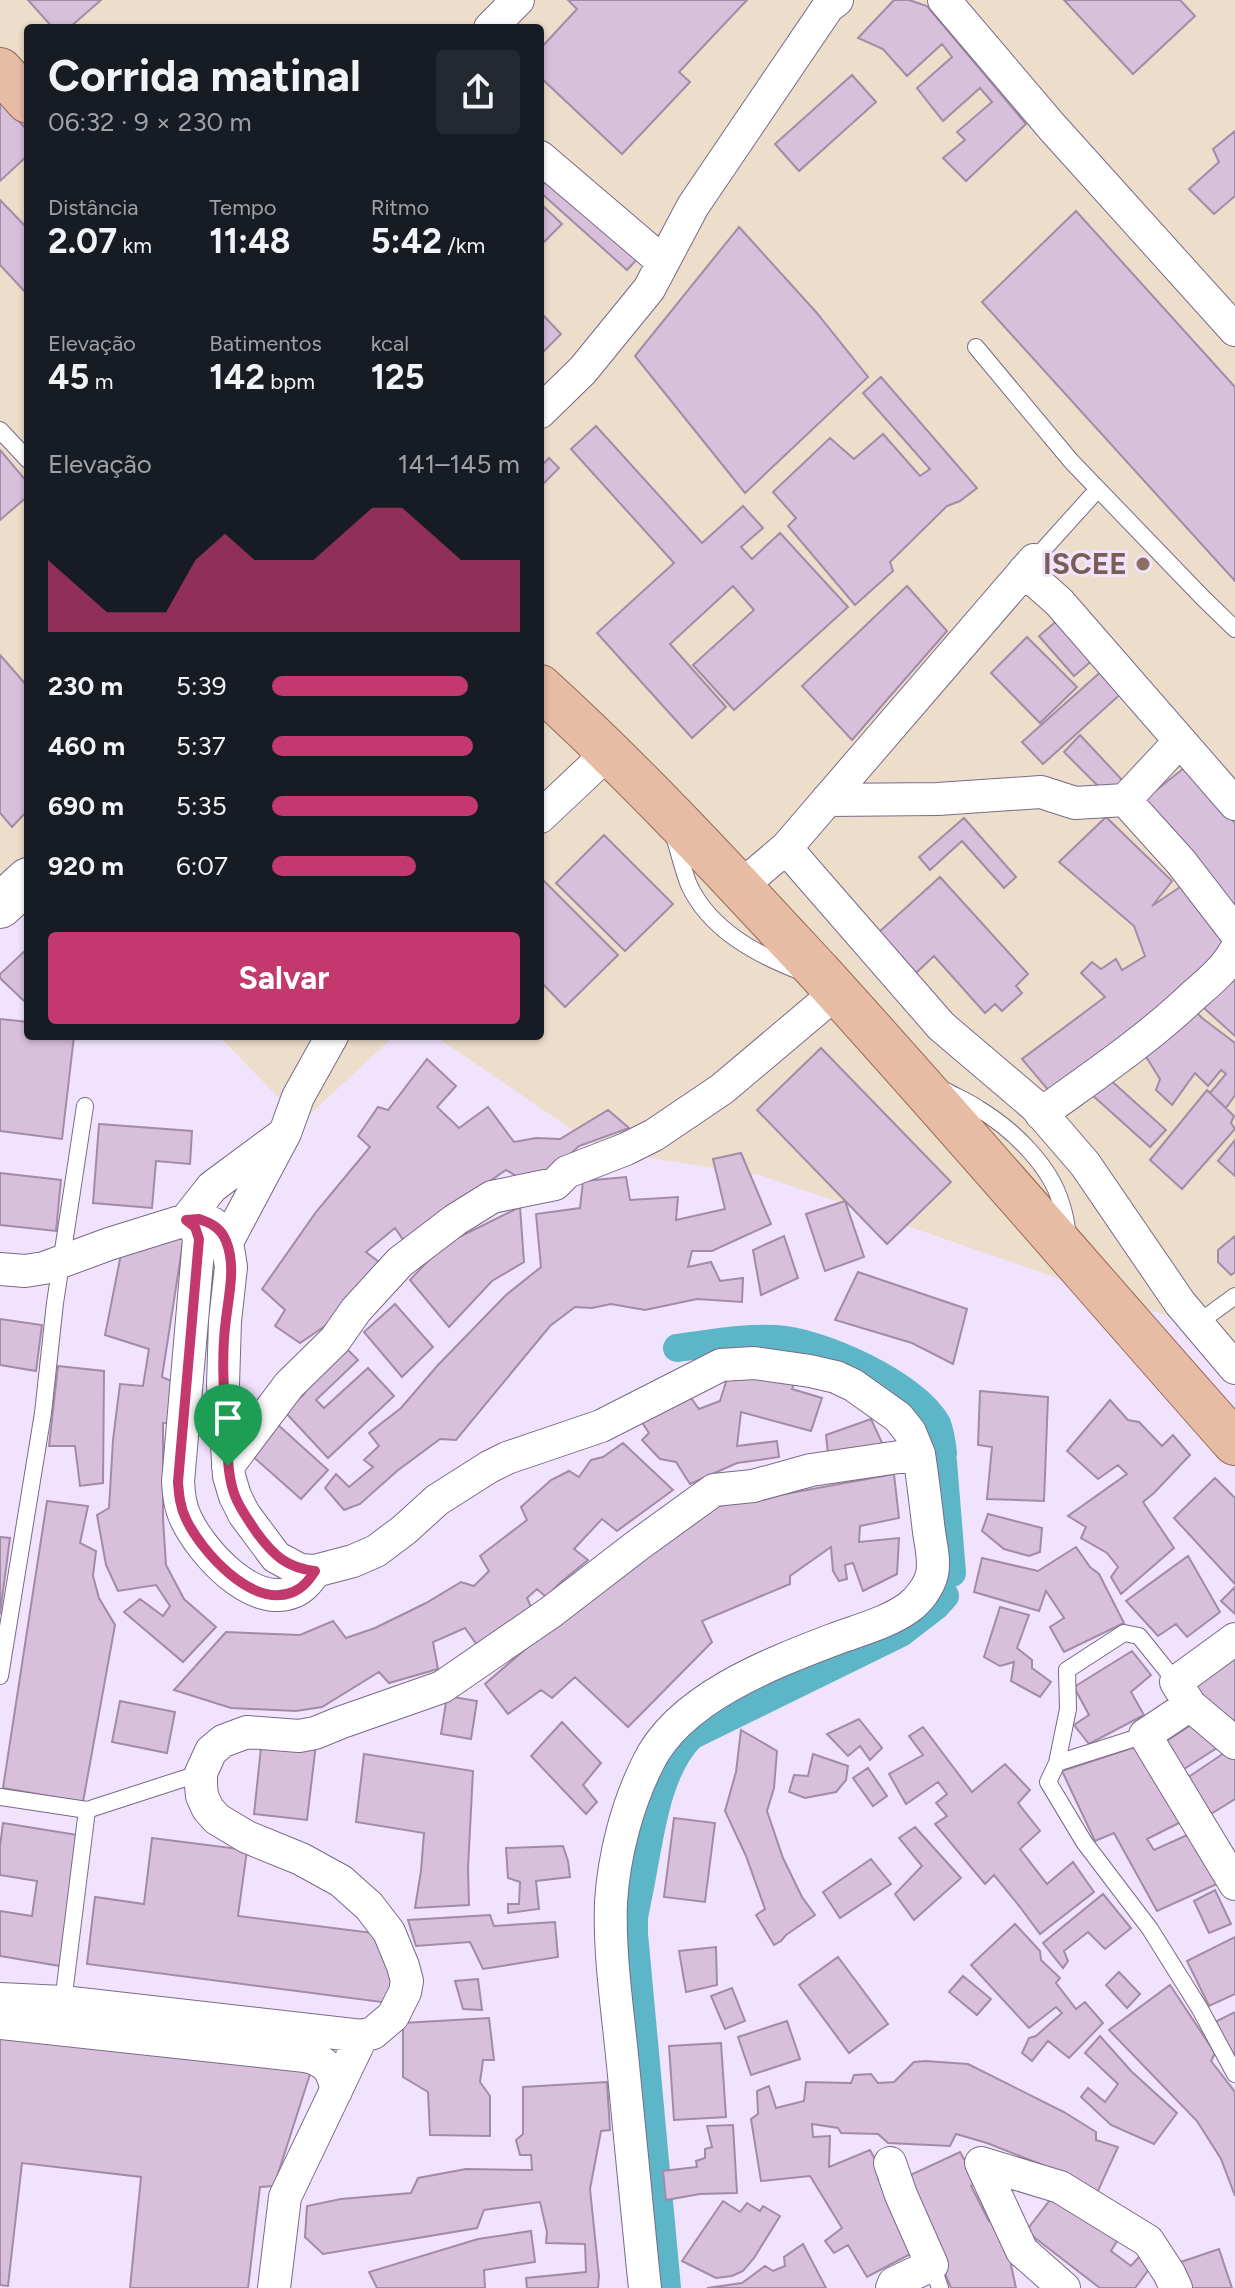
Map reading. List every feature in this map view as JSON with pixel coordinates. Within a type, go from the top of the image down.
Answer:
[{"type":"main road","points":[[0,70],[24,97]]},
{"type":"main road","points":[[544,691],[666,808],[908,1069],[1235,1443]]},
{"type":"street","points":[[494,24],[518,0]]},
{"type":"street","points":[[544,408],[583,370],[649,289],[693,206],[828,7],[837,0]]},
{"type":"street","points":[[944,0],[1052,127],[1235,330]]},
{"type":"street","points":[[544,160],[663,262]]},
{"type":"street","points":[[740,887],[786,848],[1029,565],[1235,804]]},
{"type":"street","points":[[827,800],[938,799],[1041,792],[1075,803],[1125,800],[1180,741]]},
{"type":"street","points":[[544,813],[610,751]]},
{"type":"street","points":[[1125,800],[1181,862],[1235,932]]},
{"type":"street","points":[[786,848],[941,1026],[1041,1114],[1085,1164],[1180,1303],[1235,1368]]},
{"type":"street","points":[[0,906],[24,884]]},
{"type":"street","points":[[1041,1114],[1130,1050],[1181,1008],[1228,964],[1235,951]]},
{"type":"street","points":[[228,1466],[289,1385],[335,1340],[356,1310],[400,1262],[492,1197],[555,1184],[567,1172],[654,1135],[722,1089],[832,987]]},
{"type":"street","points":[[227,1242],[285,1133],[298,1097],[330,1040]]},
{"type":"street","points":[[186,1220],[212,1187],[285,1133]]},
{"type":"street","points":[[0,1269],[25,1271],[44,1268],[186,1220],[199,1219],[212,1223],[221,1231],[227,1242],[231,1267],[223,1385],[228,1466],[235,1496],[244,1514],[276,1557],[300,1570],[315,1571],[376,1551],[437,1500],[507,1458],[601,1426],[721,1365],[754,1363],[836,1377],[853,1385],[898,1417],[910,1432],[919,1454],[932,1555],[932,1574],[926,1589],[907,1609],[795,1655],[710,1697],[691,1710],[648,1762],[627,1815],[616,1863],[612,1915],[645,2288]]},
{"type":"street","points":[[186,1220],[195,1227],[199,1239],[178,1482],[185,1517],[200,1543],[219,1564],[248,1586],[265,1593],[291,1593],[304,1585],[315,1571]]},
{"type":"street","points":[[0,1999],[63,2002],[362,2036],[373,2033],[393,2016],[407,1981],[389,1932],[369,1906],[341,1881],[301,1859],[247,1837],[217,1819],[202,1796],[201,1773],[211,1751],[223,1741],[247,1732],[299,1736],[315,1733],[442,1687],[551,1612],[714,1490],[753,1486],[811,1470],[919,1454]]},
{"type":"street","points":[[1235,1639],[1145,1735],[1235,1884]]},
{"type":"street","points":[[1183,1694],[1235,1743]]},
{"type":"street","points":[[0,2023],[316,2058],[326,2065],[335,2079],[336,2091]]},
{"type":"street","points":[[274,2288],[285,2197],[362,2036]]},
{"type":"street","points":[[890,2163],[936,2277],[894,2283],[892,2288]]},
{"type":"street","points":[[1064,2288],[1022,2251],[981,2163],[1060,2187],[1148,2241],[1176,2288]]},
{"type":"lane","points":[[976,347],[1071,461],[1235,629]]},
{"type":"lane","points":[[0,430],[24,456]]},
{"type":"lane","points":[[1029,565],[1098,489]]},
{"type":"lane","points":[[666,808],[690,886],[702,905],[736,940],[759,954],[832,987]]},
{"type":"lane","points":[[0,1676],[43,1413],[55,1303],[85,1106]]},
{"type":"lane","points":[[1198,1323],[1235,1296]]},
{"type":"lane","points":[[1183,1694],[1139,1636],[1124,1633],[1067,1670],[1068,1709],[1057,1763],[1048,1782],[1084,1842],[1150,1929],[1200,2009],[1235,2074]]},
{"type":"lane","points":[[1057,1763],[1145,1735]]},
{"type":"lane","points":[[0,1797],[87,1810],[201,1773]]},
{"type":"lane","points":[[63,2002],[87,1810]]},
{"type":"shaded area","points":[[0,0],[1235,0],[1235,1382],[1176,1319],[760,1175],[604,1151],[441,1040],[544,1040],[544,24],[24,24],[24,878],[0,899]]},
{"type":"shaded area","points":[[223,1040],[390,1040],[302,1122]]},
{"type":"building","points":[[28,0],[101,0],[74,24],[49,24]]},
{"type":"building","points":[[568,0],[747,0],[679,72],[690,82],[622,154],[544,81],[544,45],[577,9]]},
{"type":"building","points":[[894,0],[909,0],[927,6],[1026,124],[966,181],[943,158],[965,140],[957,132],[992,102],[980,88],[943,121],[917,88],[952,57],[942,44],[907,76],[883,49],[858,38]]},
{"type":"building","points":[[1064,0],[1180,0],[1195,16],[1133,74]]},
{"type":"building","points":[[852,75],[876,102],[799,171],[775,144]]},
{"type":"building","points":[[0,101],[24,127],[24,159],[0,181]]},
{"type":"building","points":[[1235,131],[1235,196],[1214,214],[1189,189],[1219,162],[1213,149]]},
{"type":"building","points":[[550,177],[640,256],[627,270],[544,196],[544,184]]},
{"type":"building","points":[[0,200],[24,225],[24,291],[0,265]]},
{"type":"building","points":[[544,207],[562,224],[544,242]]},
{"type":"building","points":[[1076,211],[1235,387],[1235,581],[982,302]]},
{"type":"building","points":[[739,227],[816,312],[868,377],[745,493],[635,356]]},
{"type":"building","points":[[544,316],[561,334],[544,351]]},
{"type":"building","points":[[881,377],[977,488],[960,501],[947,506],[890,562],[893,571],[855,605],[788,526],[796,518],[773,492],[830,438],[854,459],[883,434],[920,476],[930,469],[863,393]]},
{"type":"building","points":[[596,426],[702,543],[743,506],[763,528],[741,547],[752,559],[780,533],[848,607],[734,710],[693,665],[754,610],[733,586],[670,644],[726,707],[692,738],[597,633],[674,563],[571,449]]},
{"type":"building","points":[[0,450],[24,478],[24,499],[0,520]]},
{"type":"building","points":[[549,458],[559,468],[544,483],[544,463]]},
{"type":"building","points":[[907,586],[947,631],[852,740],[802,686]]},
{"type":"building","points":[[1059,619],[1094,659],[1074,676],[1039,636]]},
{"type":"building","points":[[1027,637],[1077,687],[1040,723],[991,673]]},
{"type":"building","points":[[0,655],[24,682],[24,814],[12,827],[0,813]]},
{"type":"building","points":[[1104,669],[1124,691],[1043,764],[1022,742]]},
{"type":"building","points":[[1080,735],[1124,782],[1106,794],[1064,752]]},
{"type":"building","points":[[1184,768],[1235,823],[1235,919],[1135,807]]},
{"type":"building","points":[[1106,817],[1172,881],[1152,906],[1183,885],[1223,938],[1218,963],[1049,1091],[1022,1059],[1105,997],[1081,973],[1092,962],[1101,969],[1116,959],[1122,970],[1145,956],[1134,926],[1059,862]]},
{"type":"building","points":[[964,818],[1016,877],[1004,888],[962,841],[930,870],[919,857]]},
{"type":"building","points":[[604,835],[673,904],[625,951],[556,883]]},
{"type":"building","points":[[940,877],[1028,974],[1016,986],[1022,993],[1002,1011],[995,1004],[985,1013],[934,956],[916,973],[879,932]]},
{"type":"building","points":[[544,881],[618,955],[565,1007],[544,985]]},
{"type":"building","points":[[24,952],[24,1001],[0,978],[0,974]]},
{"type":"building","points":[[1235,965],[1235,1036],[1194,999]]},
{"type":"building","points":[[1190,1005],[1235,1043],[1235,1095],[1226,1108],[1210,1093],[1226,1074],[1221,1070],[1208,1086],[1195,1073],[1172,1105],[1156,1090],[1160,1079],[1143,1052]]},
{"type":"building","points":[[0,1019],[24,1022],[24,1040],[74,1040],[62,1139],[0,1131]]},
{"type":"building","points":[[821,1048],[951,1182],[887,1244],[757,1110]]},
{"type":"building","points":[[427,1059],[456,1086],[437,1107],[459,1128],[488,1107],[514,1142],[536,1138],[560,1139],[608,1110],[629,1128],[579,1146],[550,1172],[518,1177],[506,1170],[406,1244],[395,1228],[366,1252],[384,1266],[325,1326],[300,1343],[275,1326],[285,1310],[262,1289],[316,1212],[370,1147],[358,1136],[378,1107],[388,1110]]},
{"type":"building","points":[[1107,1077],[1166,1130],[1150,1147],[1091,1094]]},
{"type":"building","points":[[1207,1090],[1234,1116],[1231,1123],[1235,1129],[1182,1189],[1150,1160]]},
{"type":"building","points":[[99,1124],[192,1131],[190,1164],[156,1161],[152,1208],[93,1203]]},
{"type":"building","points":[[1235,1140],[1235,1176],[1218,1161]]},
{"type":"building","points":[[741,1153],[771,1224],[712,1251],[692,1251],[688,1267],[711,1262],[720,1281],[743,1278],[742,1302],[697,1299],[645,1310],[611,1304],[592,1308],[575,1307],[550,1326],[456,1440],[440,1439],[360,1504],[344,1510],[325,1488],[336,1474],[349,1487],[373,1467],[364,1460],[379,1446],[369,1433],[401,1408],[506,1295],[541,1267],[536,1214],[580,1208],[583,1181],[626,1177],[630,1200],[678,1197],[676,1220],[725,1209],[713,1159]]},
{"type":"building","points":[[0,1173],[61,1180],[56,1231],[0,1225]]},
{"type":"building","points":[[845,1201],[864,1257],[825,1271],[806,1214]]},
{"type":"building","points":[[520,1207],[524,1262],[492,1281],[449,1327],[410,1280],[443,1245]]},
{"type":"building","points":[[184,1236],[162,1377],[176,1383],[174,1423],[163,1423],[166,1565],[184,1599],[216,1627],[183,1662],[124,1612],[140,1599],[163,1616],[170,1606],[156,1585],[118,1591],[106,1565],[97,1515],[109,1508],[120,1384],[143,1386],[149,1349],[105,1335],[124,1239]]},
{"type":"building","points":[[784,1236],[798,1278],[761,1295],[753,1250]]},
{"type":"building","points":[[1235,1236],[1235,1272],[1231,1275],[1218,1262],[1218,1250]]},
{"type":"building","points":[[858,1272],[967,1309],[953,1364],[912,1343],[835,1320]]},
{"type":"building","points":[[395,1304],[433,1347],[402,1377],[364,1332]]},
{"type":"building","points":[[0,1319],[42,1325],[36,1371],[0,1365]]},
{"type":"building","points":[[344,1346],[358,1360],[316,1400],[324,1408],[368,1368],[394,1396],[328,1458],[285,1412],[305,1393],[306,1381]]},
{"type":"building","points":[[58,1366],[104,1371],[103,1483],[80,1486],[75,1446],[49,1446]]},
{"type":"building","points":[[730,1369],[796,1379],[792,1389],[822,1398],[811,1431],[741,1412],[737,1446],[777,1441],[779,1457],[737,1463],[690,1484],[676,1462],[660,1459],[642,1440],[649,1433],[641,1421],[683,1387],[699,1409],[720,1401]]},
{"type":"building","points":[[980,1391],[1048,1397],[1044,1501],[987,1499],[992,1447],[978,1445]]},
{"type":"building","points":[[1110,1400],[1128,1420],[1139,1422],[1162,1446],[1173,1435],[1190,1455],[1143,1502],[1174,1548],[1121,1594],[1111,1577],[1118,1567],[1107,1553],[1081,1538],[1086,1527],[1068,1516],[1127,1474],[1118,1465],[1098,1479],[1067,1451]]},
{"type":"building","points":[[871,1419],[883,1445],[828,1454],[826,1435]]},
{"type":"building","points":[[277,1424],[328,1470],[301,1499],[250,1454]]},
{"type":"building","points":[[623,1443],[673,1490],[617,1531],[602,1519],[574,1549],[588,1560],[546,1597],[537,1589],[527,1598],[531,1607],[477,1645],[465,1628],[433,1642],[438,1669],[389,1683],[379,1672],[322,1707],[296,1711],[231,1708],[174,1690],[226,1632],[300,1635],[333,1621],[346,1638],[375,1628],[461,1582],[474,1586],[489,1571],[480,1556],[527,1520],[521,1507],[551,1480],[569,1471],[579,1477],[591,1460],[603,1457]]},
{"type":"building","points":[[894,1474],[899,1518],[860,1526],[859,1542],[899,1538],[897,1574],[863,1591],[853,1563],[845,1565],[847,1579],[839,1581],[833,1571],[831,1547],[790,1576],[790,1584],[702,1621],[712,1642],[628,1727],[575,1677],[552,1698],[541,1690],[508,1714],[485,1684],[590,1593],[714,1507]]},
{"type":"building","points":[[1215,1478],[1235,1498],[1235,1584],[1174,1518]]},
{"type":"building","points":[[47,1501],[88,1506],[80,1543],[96,1551],[93,1576],[99,1598],[115,1625],[83,1802],[3,1788]]},
{"type":"building","points":[[988,1514],[1042,1528],[1040,1552],[1029,1556],[1004,1549],[982,1531]]},
{"type":"building","points":[[0,1537],[10,1538],[0,1614]]},
{"type":"building","points":[[1076,1547],[1099,1574],[1124,1623],[1064,1652],[1050,1627],[1064,1618],[1046,1591],[1039,1611],[974,1592],[982,1558],[1038,1571]]},
{"type":"building","points":[[1188,1556],[1220,1612],[1187,1637],[1176,1624],[1158,1636],[1126,1601]]},
{"type":"building","points":[[1235,1587],[1235,1614],[1221,1601]]},
{"type":"building","points":[[1000,1607],[1029,1615],[1017,1648],[1032,1660],[1032,1668],[1051,1682],[1040,1697],[1011,1681],[1014,1662],[1000,1666],[984,1657]]},
{"type":"building","points":[[1132,1651],[1151,1675],[1131,1692],[1144,1715],[1089,1744],[1074,1725],[1089,1715],[1074,1687]]},
{"type":"building","points":[[1235,1653],[1235,1734],[1188,1686]]},
{"type":"building","points":[[447,1696],[477,1701],[471,1739],[441,1734]]},
{"type":"building","points":[[120,1701],[175,1712],[167,1753],[112,1742]]},
{"type":"building","points":[[859,1719],[882,1748],[870,1760],[860,1746],[848,1756],[827,1734]]},
{"type":"building","points":[[1197,1721],[1223,1744],[1181,1771],[1162,1744]]},
{"type":"building","points":[[562,1722],[601,1763],[583,1785],[597,1802],[586,1814],[531,1756]]},
{"type":"building","points":[[923,1727],[972,1792],[1005,1764],[1030,1790],[1018,1803],[1040,1831],[1020,1849],[1047,1884],[1073,1862],[1094,1892],[1040,1934],[994,1875],[985,1884],[935,1824],[947,1816],[936,1803],[947,1794],[938,1782],[906,1804],[889,1774],[923,1755],[909,1736]]},
{"type":"building","points":[[741,1730],[777,1751],[774,1788],[767,1811],[783,1858],[802,1897],[815,1915],[774,1945],[756,1915],[765,1909],[746,1856],[725,1811],[736,1772]]},
{"type":"building","points":[[262,1738],[316,1744],[307,1820],[254,1814]]},
{"type":"building","points":[[1144,1744],[1185,1820],[1147,1839],[1154,1850],[1196,1831],[1217,1884],[1157,1911],[1114,1833],[1095,1841],[1062,1771]]},
{"type":"building","points":[[1230,1749],[1235,1756],[1235,1799],[1211,1814],[1187,1778]]},
{"type":"building","points":[[364,1754],[473,1771],[469,1905],[415,1908],[424,1833],[356,1822]]},
{"type":"building","points":[[813,1754],[848,1766],[846,1780],[836,1792],[805,1798],[789,1792],[794,1775],[808,1776]]},
{"type":"building","points":[[868,1768],[887,1796],[873,1806],[853,1778]]},
{"type":"building","points":[[674,1818],[715,1823],[705,1902],[664,1897]]},
{"type":"building","points":[[3,1823],[84,1836],[66,1967],[0,1956],[0,1911],[32,1916],[37,1881],[0,1875]]},
{"type":"building","points":[[915,1827],[961,1878],[914,1920],[895,1894],[922,1866],[899,1838]]},
{"type":"building","points":[[152,1838],[247,1850],[238,1916],[397,1936],[389,2003],[87,1964],[95,1897],[144,1904]]},
{"type":"building","points":[[563,1846],[570,1877],[536,1881],[539,1909],[508,1913],[508,1904],[519,1904],[520,1882],[508,1878],[506,1848]]},
{"type":"building","points":[[871,1859],[891,1884],[840,1918],[823,1892]]},
{"type":"building","points":[[1215,1890],[1231,1924],[1209,1933],[1194,1901]]},
{"type":"building","points":[[1103,1894],[1131,1928],[1105,1949],[1088,1932],[1064,1951],[1068,1961],[1063,1968],[1043,1943]]},
{"type":"building","points":[[490,1915],[494,1926],[555,1922],[558,1957],[483,1969],[470,1942],[416,1946],[408,1920]]},
{"type":"building","points":[[1015,1924],[1040,1951],[1041,1960],[1060,1978],[1056,1983],[1076,2009],[1085,2002],[1103,2023],[1069,2058],[1048,2041],[1032,2061],[1022,2053],[1029,2038],[1036,2036],[1062,2013],[1056,2007],[1029,2028],[971,1965]]},
{"type":"building","points":[[1235,1937],[1235,1994],[1209,2006],[1187,1961]]},
{"type":"building","points":[[716,1947],[717,1985],[686,1992],[679,1951]]},
{"type":"building","points":[[838,1957],[888,2024],[849,2053],[799,1985]]},
{"type":"building","points":[[1119,1972],[1140,1994],[1127,2008],[1106,1985]]},
{"type":"building","points":[[963,1976],[991,1999],[977,2015],[949,1992]]},
{"type":"building","points":[[478,1979],[482,2010],[463,2009],[455,1981]]},
{"type":"building","points":[[1170,1985],[1215,2053],[1211,2061],[1235,2092],[1235,2196],[1221,2159],[1197,2121],[1109,2030]]},
{"type":"building","points":[[732,1988],[745,2021],[725,2029],[711,1996]]},
{"type":"building","points":[[1235,2012],[1235,2061],[1215,2022]]},
{"type":"building","points":[[489,2018],[494,2060],[483,2060],[480,2082],[490,2096],[490,2136],[430,2135],[428,2092],[403,2077],[403,2023]]},
{"type":"building","points":[[787,2021],[800,2059],[751,2075],[738,2037]]},
{"type":"building","points":[[1100,2036],[1131,2071],[1177,2113],[1154,2144],[1111,2125],[1081,2097],[1088,2088],[1105,2102],[1118,2084],[1085,2053]]},
{"type":"building","points":[[0,2037],[311,2071],[274,2186],[260,2187],[248,2288],[130,2288],[141,2177],[22,2163],[8,2286],[0,2285]]},
{"type":"building","points":[[721,2043],[726,2117],[674,2120],[669,2046]]},
{"type":"building","points":[[914,2062],[968,2064],[1064,2112],[1096,2132],[1096,2140],[1118,2147],[1097,2193],[1040,2164],[956,2134],[950,2146],[888,2143],[878,2134],[841,2133],[838,2128],[812,2124],[813,2137],[830,2136],[829,2167],[870,2150],[884,2176],[878,2178],[916,2251],[867,2277],[848,2245],[834,2253],[825,2241],[842,2228],[810,2176],[761,2181],[751,2119],[758,2114],[757,2091],[769,2086],[776,2108],[804,2101],[806,2082],[851,2083],[854,2075],[871,2074],[878,2083],[894,2082]]},
{"type":"building","points":[[607,2082],[610,2130],[601,2131],[590,2189],[598,2288],[527,2288],[526,2278],[586,2272],[585,2244],[546,2243],[547,2232],[540,2202],[484,2210],[477,2228],[323,2254],[305,2237],[307,2206],[341,2199],[411,2193],[418,2178],[466,2169],[532,2170],[531,2155],[520,2155],[516,2140],[523,2134],[523,2087]]},
{"type":"building","points":[[733,2125],[737,2193],[700,2194],[666,2200],[663,2171],[697,2167],[696,2161],[705,2158],[705,2149],[712,2147],[707,2126]]},
{"type":"building","points":[[960,2152],[978,2184],[971,2186],[989,2221],[999,2223],[1015,2260],[1011,2265],[1016,2288],[951,2288],[904,2178]]},
{"type":"building","points":[[1057,2191],[1119,2238],[1111,2251],[1131,2266],[1146,2249],[1153,2264],[1135,2288],[1100,2288],[1026,2231]]},
{"type":"building","points":[[723,2201],[740,2212],[747,2203],[760,2211],[763,2206],[780,2216],[743,2271],[716,2278],[682,2261]]},
{"type":"building","points":[[531,2231],[535,2262],[484,2270],[485,2288],[377,2288],[369,2272],[478,2239]]},
{"type":"building","points":[[803,2244],[826,2288],[707,2288],[742,2283],[765,2266],[773,2271],[785,2266],[784,2257]]},
{"type":"building","points":[[1219,2249],[1232,2288],[1183,2288],[1175,2264]]},
{"type":"waterway","points":[[677,1348],[776,1339],[840,1356],[888,1380],[926,1409],[937,1424],[943,1454]]},
{"type":"waterway","points":[[943,1462],[952,1573]]},
{"type":"waterway","points":[[638,1897],[661,1790],[679,1751],[691,1736],[901,1633],[945,1596]]},
{"type":"waterway","points":[[637,1902],[634,1934],[656,2172]]},
{"type":"waterway","points":[[657,2180],[667,2288]]},
{"type":"place","name":"ISCEE","points":[[1143,564]]},
{"type":"route","points":[[199,1219],[212,1223],[227,1242],[231,1267],[223,1385],[228,1466],[235,1496],[244,1514],[276,1557],[300,1570],[315,1571],[304,1585],[291,1593],[265,1593],[233,1577],[200,1543],[185,1517],[179,1498],[199,1239],[195,1227],[186,1220],[199,1219]]}]
